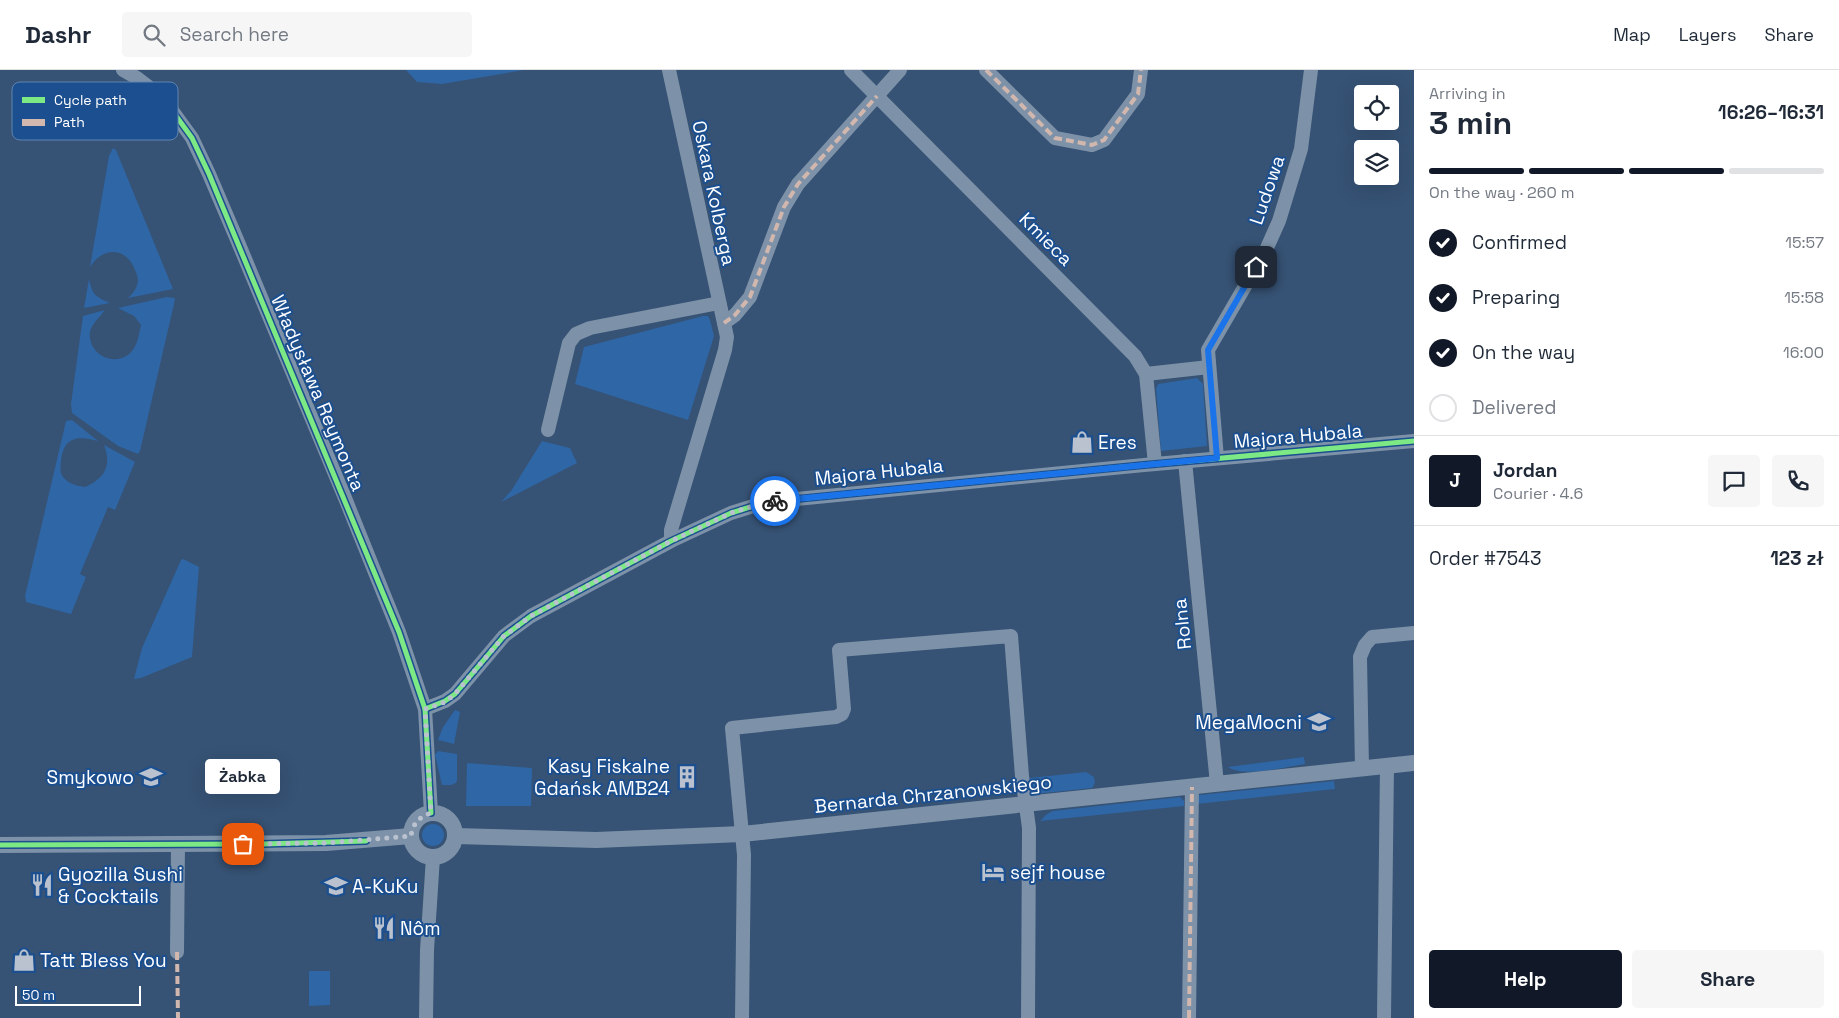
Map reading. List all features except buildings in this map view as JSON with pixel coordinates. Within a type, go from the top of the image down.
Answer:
[{"type":"street","name":"Władysława Reymonta","points":[[123,70],[142,82]]},
{"type":"street","name":"Oskara Kolberga","points":[[669,70],[727,337],[725,350],[671,530],[671,541]]},
{"type":"street","name":"Kmieca","points":[[851,70],[1135,356],[1146,374],[1155,464]]},
{"type":"street","name":"Oskara Kolberga","points":[[724,323],[750,298],[784,207],[798,184],[900,70]]},
{"type":"street","points":[[986,70],[1055,138],[1092,145],[1104,140],[1138,94],[1141,70]]},
{"type":"street","name":"Ludowa","points":[[1217,458],[1208,350],[1266,250],[1279,220],[1301,150],[1311,70]]},
{"type":"street","name":"Władysława Reymonta","points":[[178,119],[192,138],[210,174],[382,586],[411,664],[425,709]]},
{"type":"street","points":[[548,430],[569,343],[576,334],[590,328],[719,303]]},
{"type":"street","points":[[1146,374],[1209,366]]},
{"type":"street","name":"Majora Hubala","points":[[425,709],[445,702],[455,694],[504,636],[531,616],[671,541],[731,513],[766,502],[1185,461],[1414,441]]},
{"type":"street","name":"Rolna","points":[[1185,461],[1217,784]]},
{"type":"street","points":[[1362,768],[1360,657],[1365,645],[1372,637],[1414,633]]},
{"type":"street","points":[[742,1018],[744,855],[738,808],[732,728],[836,718],[842,714],[844,709],[839,650],[1011,636],[1029,828],[1028,1018]]},
{"type":"street","points":[[425,709],[431,813]]},
{"type":"street","name":"Bernarda Chrzanowskiego","points":[[455,836],[596,840],[742,834],[1414,763]]},
{"type":"street","points":[[1384,1018],[1387,765]]},
{"type":"street","points":[[1189,1018],[1192,787]]},
{"type":"street","points":[[431,813],[440,814],[454,826],[454,844],[441,856],[433,857],[418,851],[413,844],[411,836],[412,828],[417,821],[431,813]]},
{"type":"street","points":[[0,845],[326,843],[411,836]]},
{"type":"street","points":[[177,952],[178,844]]},
{"type":"street","points":[[426,1018],[427,950],[433,857]]},
{"type":"shaded area","points":[[406,70],[524,70],[442,84],[417,82]]},
{"type":"shaded area","points":[[113,148],[116,150],[173,289],[128,298],[136,287],[138,277],[131,262],[120,253],[107,253],[95,260],[90,267],[109,156]]},
{"type":"shaded area","points":[[89,279],[95,295],[110,303],[84,308]]},
{"type":"shaded area","points":[[167,297],[175,298],[174,304],[138,454],[118,446],[72,413],[71,404],[83,316],[105,310],[91,329],[90,340],[93,347],[104,357],[119,359],[126,356],[134,348],[141,325],[134,316],[118,308]]},
{"type":"shaded area","points":[[708,316],[714,336],[688,420],[575,384],[584,347]]},
{"type":"shaded area","points":[[1197,378],[1203,384],[1207,446],[1161,451],[1156,389],[1158,384]]},
{"type":"shaded area","points":[[72,420],[98,441],[78,438],[72,440],[65,447],[60,468],[62,475],[68,481],[85,487],[98,480],[107,465],[104,445],[135,462],[115,510],[108,507],[80,574],[86,577],[71,614],[26,602],[25,596],[66,421]]},
{"type":"shaded area","points":[[542,441],[570,448],[577,463],[501,502],[511,491]]},
{"type":"shaded area","points":[[183,559],[199,567],[192,657],[141,678],[134,679],[142,648]]},
{"type":"shaded area","points":[[455,710],[460,712],[454,744],[438,740],[443,727]]},
{"type":"shaded area","points":[[438,751],[457,754],[456,783],[442,785],[435,755]]},
{"type":"shaded area","points":[[1304,757],[1305,764],[1265,771],[1244,772],[1228,767]]},
{"type":"shaded area","points":[[467,763],[532,768],[531,806],[466,806]]},
{"type":"shaded area","points":[[1086,772],[1094,777],[1095,783],[1092,788],[1035,794],[1030,790],[1028,781],[1030,778]]},
{"type":"shaded area","points":[[1334,781],[1335,789],[1197,804],[1199,795]]},
{"type":"shaded area","points":[[1180,797],[1184,801],[1184,806],[1040,821],[1053,811]]},
{"type":"shaded area","points":[[433,824],[441,827],[444,835],[441,843],[433,846],[425,843],[422,835],[425,827]]},
{"type":"shaded area","points":[[309,971],[330,971],[330,1005],[309,1006]]},
{"type":"marked path","points":[[986,70],[1055,138],[1092,145],[1104,140],[1138,94],[1141,70]]},
{"type":"marked path","points":[[724,323],[735,315],[750,297],[784,207],[798,184],[877,96]]},
{"type":"marked path","points":[[1189,1018],[1192,787]]},
{"type":"marked path","points":[[177,952],[178,1018]]},
{"type":"cycle path","points":[[178,119],[192,138],[209,174],[399,632],[425,709],[431,813]]},
{"type":"cycle path","points":[[425,709],[445,701],[455,694],[504,636],[531,616],[671,541],[731,513],[766,502],[1414,441]]},
{"type":"cycle path","points":[[0,845],[262,844],[366,841]]},
{"type":"way so far","points":[[243,844],[326,843],[411,836],[412,828],[417,821],[431,813],[425,709],[445,702],[455,694],[504,636],[531,616],[573,592],[671,541],[731,513],[775,501]]},
{"type":"place","name":"Eres","points":[[1082,442]]},
{"type":"place","name":"MegaMocni","points":[[1319,722]]},
{"type":"place","name":"Smykowo","points":[[151,777]]},
{"type":"place","name":"Kasy Fiskalne Gdańsk AMB24","points":[[687,777]]},
{"type":"place","name":"Żabka","points":[[243,844]]},
{"type":"place","name":"sejf house","points":[[993,872]]},
{"type":"place","name":"Gyozilla Sushi & Cocktails","points":[[42,885]]},
{"type":"place","name":"A-KuKu","points":[[336,886]]},
{"type":"place","name":"Nôm","points":[[384,928]]},
{"type":"place","name":"Tatt Bless You","points":[[24,960]]},
{"type":"route","points":[[775,501],[1217,458],[1208,350],[1256,267]]}]
